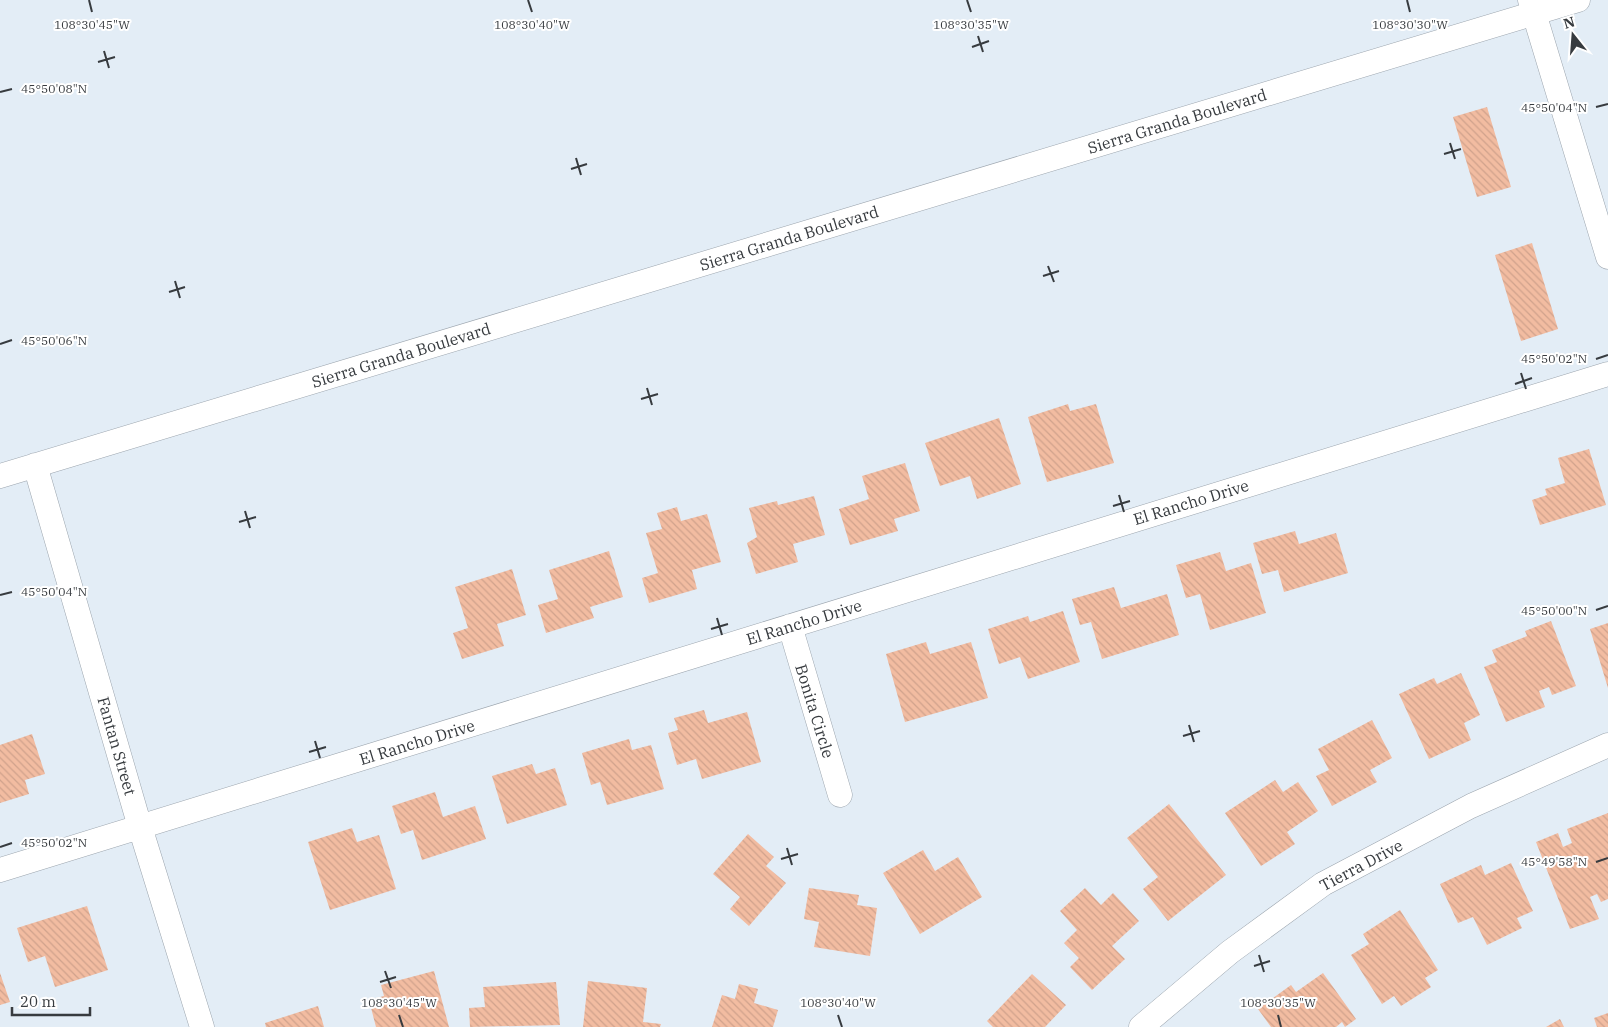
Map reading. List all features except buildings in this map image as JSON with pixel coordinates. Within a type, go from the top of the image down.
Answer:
[{"type":"street","name":"Sierra Granda Boulevard","points":[[0,476],[1532,7],[1578,0]]},
{"type":"street","points":[[1532,7],[1608,257]]},
{"type":"street","name":"El Rancho Drive","points":[[0,870],[1608,374]]},
{"type":"street","name":"Fantan Street","points":[[35,465],[140,827],[202,1027]]},
{"type":"street","name":"Bonita Circle","points":[[790,626],[840,795]]},
{"type":"street","name":"Tierra Drive","points":[[1141,1027],[1230,952],[1323,884],[1471,806],[1608,745]]}]
